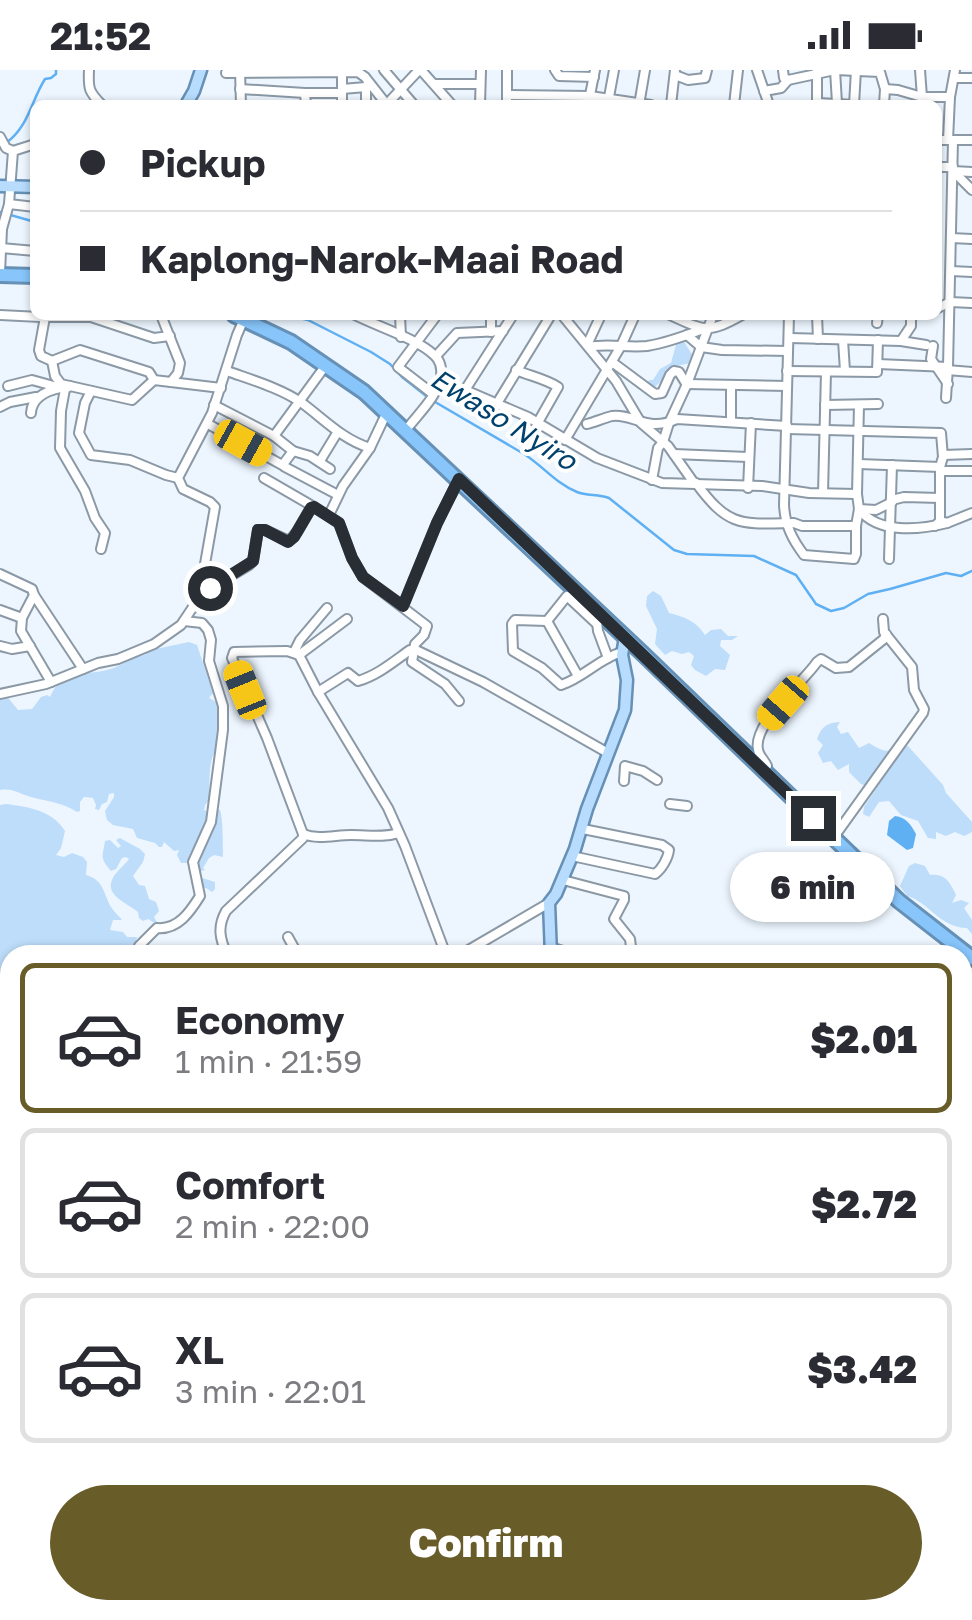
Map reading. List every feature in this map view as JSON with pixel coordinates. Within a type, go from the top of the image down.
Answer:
[{"type":"highway","points":[[0,274],[30,276]]},
{"type":"highway","points":[[245,320],[291,342],[351,382],[387,412],[599,619],[625,637],[899,901],[955,945]]},
{"type":"main road","points":[[189,100],[201,70]]},
{"type":"main road","points":[[550,945],[549,904],[583,830],[628,700],[622,652],[625,637]]},
{"type":"street","points":[[89,70],[88,86],[96,100]]},
{"type":"street","points":[[384,70],[410,100]]},
{"type":"street","points":[[390,100],[420,70],[448,100]]},
{"type":"street","points":[[451,70],[452,84]]},
{"type":"street","points":[[480,70],[480,100]]},
{"type":"street","points":[[507,70],[507,100],[619,100]]},
{"type":"street","points":[[556,70],[559,76],[595,73],[589,100]]},
{"type":"street","points":[[609,98],[614,70]]},
{"type":"street","points":[[640,100],[645,70]]},
{"type":"street","points":[[671,100],[675,73],[688,80],[705,78],[706,70]]},
{"type":"street","points":[[735,100],[738,70]]},
{"type":"street","points":[[757,70],[767,100]]},
{"type":"street","points":[[783,70],[788,80]]},
{"type":"street","points":[[835,70],[837,100]]},
{"type":"street","points":[[920,70],[921,100]]},
{"type":"street","points":[[240,71],[241,100]]},
{"type":"street","points":[[342,71],[342,100]]},
{"type":"street","points":[[854,100],[855,71]]},
{"type":"street","points":[[226,73],[358,72],[384,100]]},
{"type":"street","points":[[764,91],[817,72],[880,72],[884,100]]},
{"type":"street","points":[[817,72],[818,100]]},
{"type":"street","points":[[946,398],[953,169],[946,140],[954,74],[972,78]]},
{"type":"street","points":[[240,89],[324,93],[342,91],[366,79]]},
{"type":"street","points":[[434,84],[480,84]]},
{"type":"street","points":[[885,89],[921,100],[950,97]]},
{"type":"street","points":[[306,93],[306,100]]},
{"type":"street","points":[[324,93],[324,100]]},
{"type":"street","points":[[946,140],[972,140]]},
{"type":"street","points":[[0,274],[0,248],[8,210],[6,187],[11,168],[5,144]]},
{"type":"street","points":[[0,167],[11,168]]},
{"type":"street","points":[[942,168],[972,172]]},
{"type":"street","points":[[953,169],[972,190]]},
{"type":"street","points":[[8,210],[30,207]]},
{"type":"street","points":[[942,233],[972,239]]},
{"type":"street","points":[[0,248],[30,251]]},
{"type":"street","points":[[942,266],[972,272]]},
{"type":"street","points":[[942,306],[950,302],[972,303]]},
{"type":"street","points":[[0,316],[30,316]]},
{"type":"street","points":[[42,320],[41,356],[52,361],[80,350],[149,372],[154,380]]},
{"type":"street","points":[[113,320],[154,338],[170,336]]},
{"type":"street","points":[[164,320],[180,363],[171,382]]},
{"type":"street","points":[[0,694],[51,682],[148,647],[184,621],[200,594],[215,508],[183,489],[178,478],[208,424],[227,371],[239,320]]},
{"type":"street","points":[[367,320],[416,343],[436,356],[441,368],[438,384],[406,430]]},
{"type":"street","points":[[400,320],[400,337]]},
{"type":"street","points":[[432,394],[398,367],[433,320]]},
{"type":"street","points":[[491,320],[491,332]]},
{"type":"street","points":[[465,390],[510,320]]},
{"type":"street","points":[[496,405],[548,320]]},
{"type":"street","points":[[566,320],[609,366],[655,394],[662,394],[674,371],[687,384]]},
{"type":"street","points":[[588,346],[599,320]]},
{"type":"street","points":[[565,440],[633,320]]},
{"type":"street","points":[[681,320],[704,330]]},
{"type":"street","points":[[652,480],[656,454],[710,320]]},
{"type":"street","points":[[588,346],[646,346],[734,320]]},
{"type":"street","points":[[774,524],[784,505],[789,320]]},
{"type":"street","points":[[817,320],[818,338]]},
{"type":"street","points":[[901,341],[911,320]]},
{"type":"street","points":[[436,356],[455,334],[503,331]]},
{"type":"street","points":[[687,335],[701,346],[722,350],[788,351]]},
{"type":"street","points":[[790,338],[930,345],[931,359],[948,384]]},
{"type":"street","points":[[843,340],[844,371]]},
{"type":"street","points":[[787,371],[877,372],[878,340]]},
{"type":"street","points":[[52,361],[56,379],[65,388]]},
{"type":"street","points":[[878,364],[972,372]]},
{"type":"street","points":[[274,436],[326,365]]},
{"type":"street","points":[[609,366],[640,423],[663,442],[728,518],[802,526],[857,525],[876,510],[904,497],[940,498]]},
{"type":"street","points":[[516,370],[558,387],[537,424]]},
{"type":"street","points":[[227,371],[300,402],[337,433],[370,448]]},
{"type":"street","points":[[824,493],[826,372]]},
{"type":"street","points":[[8,386],[32,380],[132,400],[154,380],[221,388]]},
{"type":"street","points":[[31,413],[37,397],[32,380]]},
{"type":"street","points":[[438,384],[451,390],[465,390],[517,412],[596,458],[662,484],[762,486],[856,494]]},
{"type":"street","points":[[687,384],[787,386]]},
{"type":"street","points":[[731,422],[732,385]]},
{"type":"street","points":[[0,407],[65,388]]},
{"type":"street","points":[[65,388],[60,448],[105,533],[100,549]]},
{"type":"street","points":[[91,390],[79,433],[92,456],[130,460],[178,478]]},
{"type":"street","points":[[825,405],[878,404]]},
{"type":"street","points":[[214,405],[330,470]]},
{"type":"street","points":[[784,505],[791,514],[792,538],[804,555],[854,558],[859,508],[858,405]]},
{"type":"street","points":[[329,515],[387,412]]},
{"type":"street","points":[[588,424],[614,416],[640,423],[669,423],[677,419],[940,434],[940,524]]},
{"type":"street","points":[[748,488],[751,423]]},
{"type":"street","points":[[208,424],[338,494]]},
{"type":"street","points":[[320,461],[337,433]]},
{"type":"street","points":[[284,466],[293,452]]},
{"type":"street","points":[[674,454],[748,457]]},
{"type":"street","points":[[942,455],[972,454]]},
{"type":"street","points":[[858,464],[972,472]]},
{"type":"street","points":[[889,559],[892,465]]},
{"type":"street","points":[[264,478],[339,523],[363,577],[427,628],[412,650],[364,680],[346,674],[318,692]]},
{"type":"street","points":[[403,606],[459,479]]},
{"type":"street","points":[[200,594],[253,561],[258,530],[288,542],[314,507]]},
{"type":"street","points":[[859,508],[876,510]]},
{"type":"street","points":[[859,508],[866,517],[891,526],[924,529],[972,514]]},
{"type":"street","points":[[0,574],[32,589],[84,670]]},
{"type":"street","points":[[34,595],[20,631],[51,682]]},
{"type":"street","points":[[547,621],[567,596],[599,619],[598,631],[608,658]]},
{"type":"street","points":[[327,608],[300,640],[297,654],[400,833],[442,945]]},
{"type":"street","points":[[0,610],[22,618]]},
{"type":"street","points":[[224,945],[219,932],[226,911],[303,838],[232,656],[234,652],[297,654],[347,619]]},
{"type":"street","points":[[547,621],[515,620],[513,651],[562,685],[622,652]]},
{"type":"street","points":[[834,837],[924,709],[914,690],[912,667],[886,634],[883,620]]},
{"type":"street","points":[[141,945],[158,928],[168,929],[178,923],[200,896],[194,862],[211,822],[218,773],[223,706],[209,661],[208,630],[197,621],[184,621]]},
{"type":"street","points":[[547,621],[578,676]]},
{"type":"street","points":[[763,770],[767,766],[758,750],[758,734],[817,662],[820,659],[836,668],[854,664],[886,634]]},
{"type":"street","points":[[0,646],[30,646]]},
{"type":"street","points":[[412,650],[413,664],[445,684],[459,702]]},
{"type":"street","points":[[412,650],[483,682],[608,753]]},
{"type":"street","points":[[624,781],[626,766],[643,770],[657,780]]},
{"type":"street","points":[[670,804],[687,806]]},
{"type":"street","points":[[572,856],[655,874],[669,850],[662,845],[583,830]]},
{"type":"street","points":[[302,834],[370,837],[400,833]]},
{"type":"street","points":[[563,880],[624,896],[614,920],[631,945]]},
{"type":"street","points":[[477,945],[549,904]]},
{"type":"street","points":[[288,937],[292,945]]},
{"type":"shaded area","points":[[683,340],[693,356],[691,363],[676,366],[653,389],[647,382],[671,363],[677,341]]},
{"type":"shaded area","points":[[653,591],[661,596],[669,613],[690,620],[705,635],[721,629],[728,636],[738,636],[721,640],[720,646],[730,655],[725,670],[715,669],[706,676],[691,665],[694,656],[689,652],[672,651],[665,655],[655,644],[657,629],[646,606],[647,596]]},
{"type":"shaded area","points":[[189,642],[197,645],[213,693],[209,698],[220,704],[219,744],[211,763],[210,799],[204,810],[220,810],[223,857],[209,858],[199,877],[215,882],[212,892],[200,889],[192,881],[188,863],[181,863],[177,855],[179,850],[174,851],[164,842],[159,847],[137,838],[133,829],[107,820],[105,811],[114,793],[109,794],[99,810],[95,809],[93,798],[84,797],[77,812],[61,804],[0,790],[0,696],[5,694],[18,710],[32,709],[41,697],[50,697],[61,682],[74,675],[112,669],[145,655],[146,651]]},
{"type":"shaded area","points":[[840,722],[837,727],[841,734],[848,732],[859,748],[869,743],[887,751],[908,746],[972,822],[972,832],[946,836],[936,832],[936,839],[928,838],[918,821],[901,815],[889,801],[879,802],[869,817],[863,814],[892,765],[872,788],[849,772],[849,764],[838,770],[831,761],[823,763],[818,753],[823,745],[817,739],[826,726]]},
{"type":"shaded area","points":[[0,805],[39,811],[60,824],[65,831],[56,855],[72,853],[83,857],[87,862],[86,875],[100,884],[122,920],[113,920],[110,930],[137,937],[135,945],[0,945]]},
{"type":"shaded area","points":[[120,838],[145,854],[133,876],[139,885],[145,886],[149,899],[156,902],[159,911],[154,917],[159,926],[148,919],[143,921],[112,891],[113,877],[129,859],[122,858],[111,871],[103,853],[105,841],[110,840],[118,848],[121,846],[116,840]]},
{"type":"shaded area","points":[[909,866],[925,866],[930,875],[946,879],[956,895],[952,903],[969,903],[964,908],[972,920],[972,934],[907,896],[900,886]]},
{"type":"water","points":[[895,816],[905,820],[916,834],[913,848],[907,850],[887,835],[889,821]]},
{"type":"waterway","points":[[35,100],[45,79],[56,74],[56,70]]},
{"type":"waterway","points":[[6,143],[30,110]]},
{"type":"waterway","name":"Ewaso Nyiro","points":[[0,212],[30,221]]},
{"type":"waterway","name":"Ewaso Nyiro","points":[[308,320],[390,364],[430,399],[524,454],[562,484],[581,493],[609,498],[674,550],[687,554],[754,556],[796,575],[816,604],[831,611],[868,594],[946,573],[961,576],[972,571]]},
{"type":"route","points":[[210,588],[253,561],[258,530],[288,542],[314,507],[339,523],[363,577],[403,606],[459,479],[813,818]]}]
